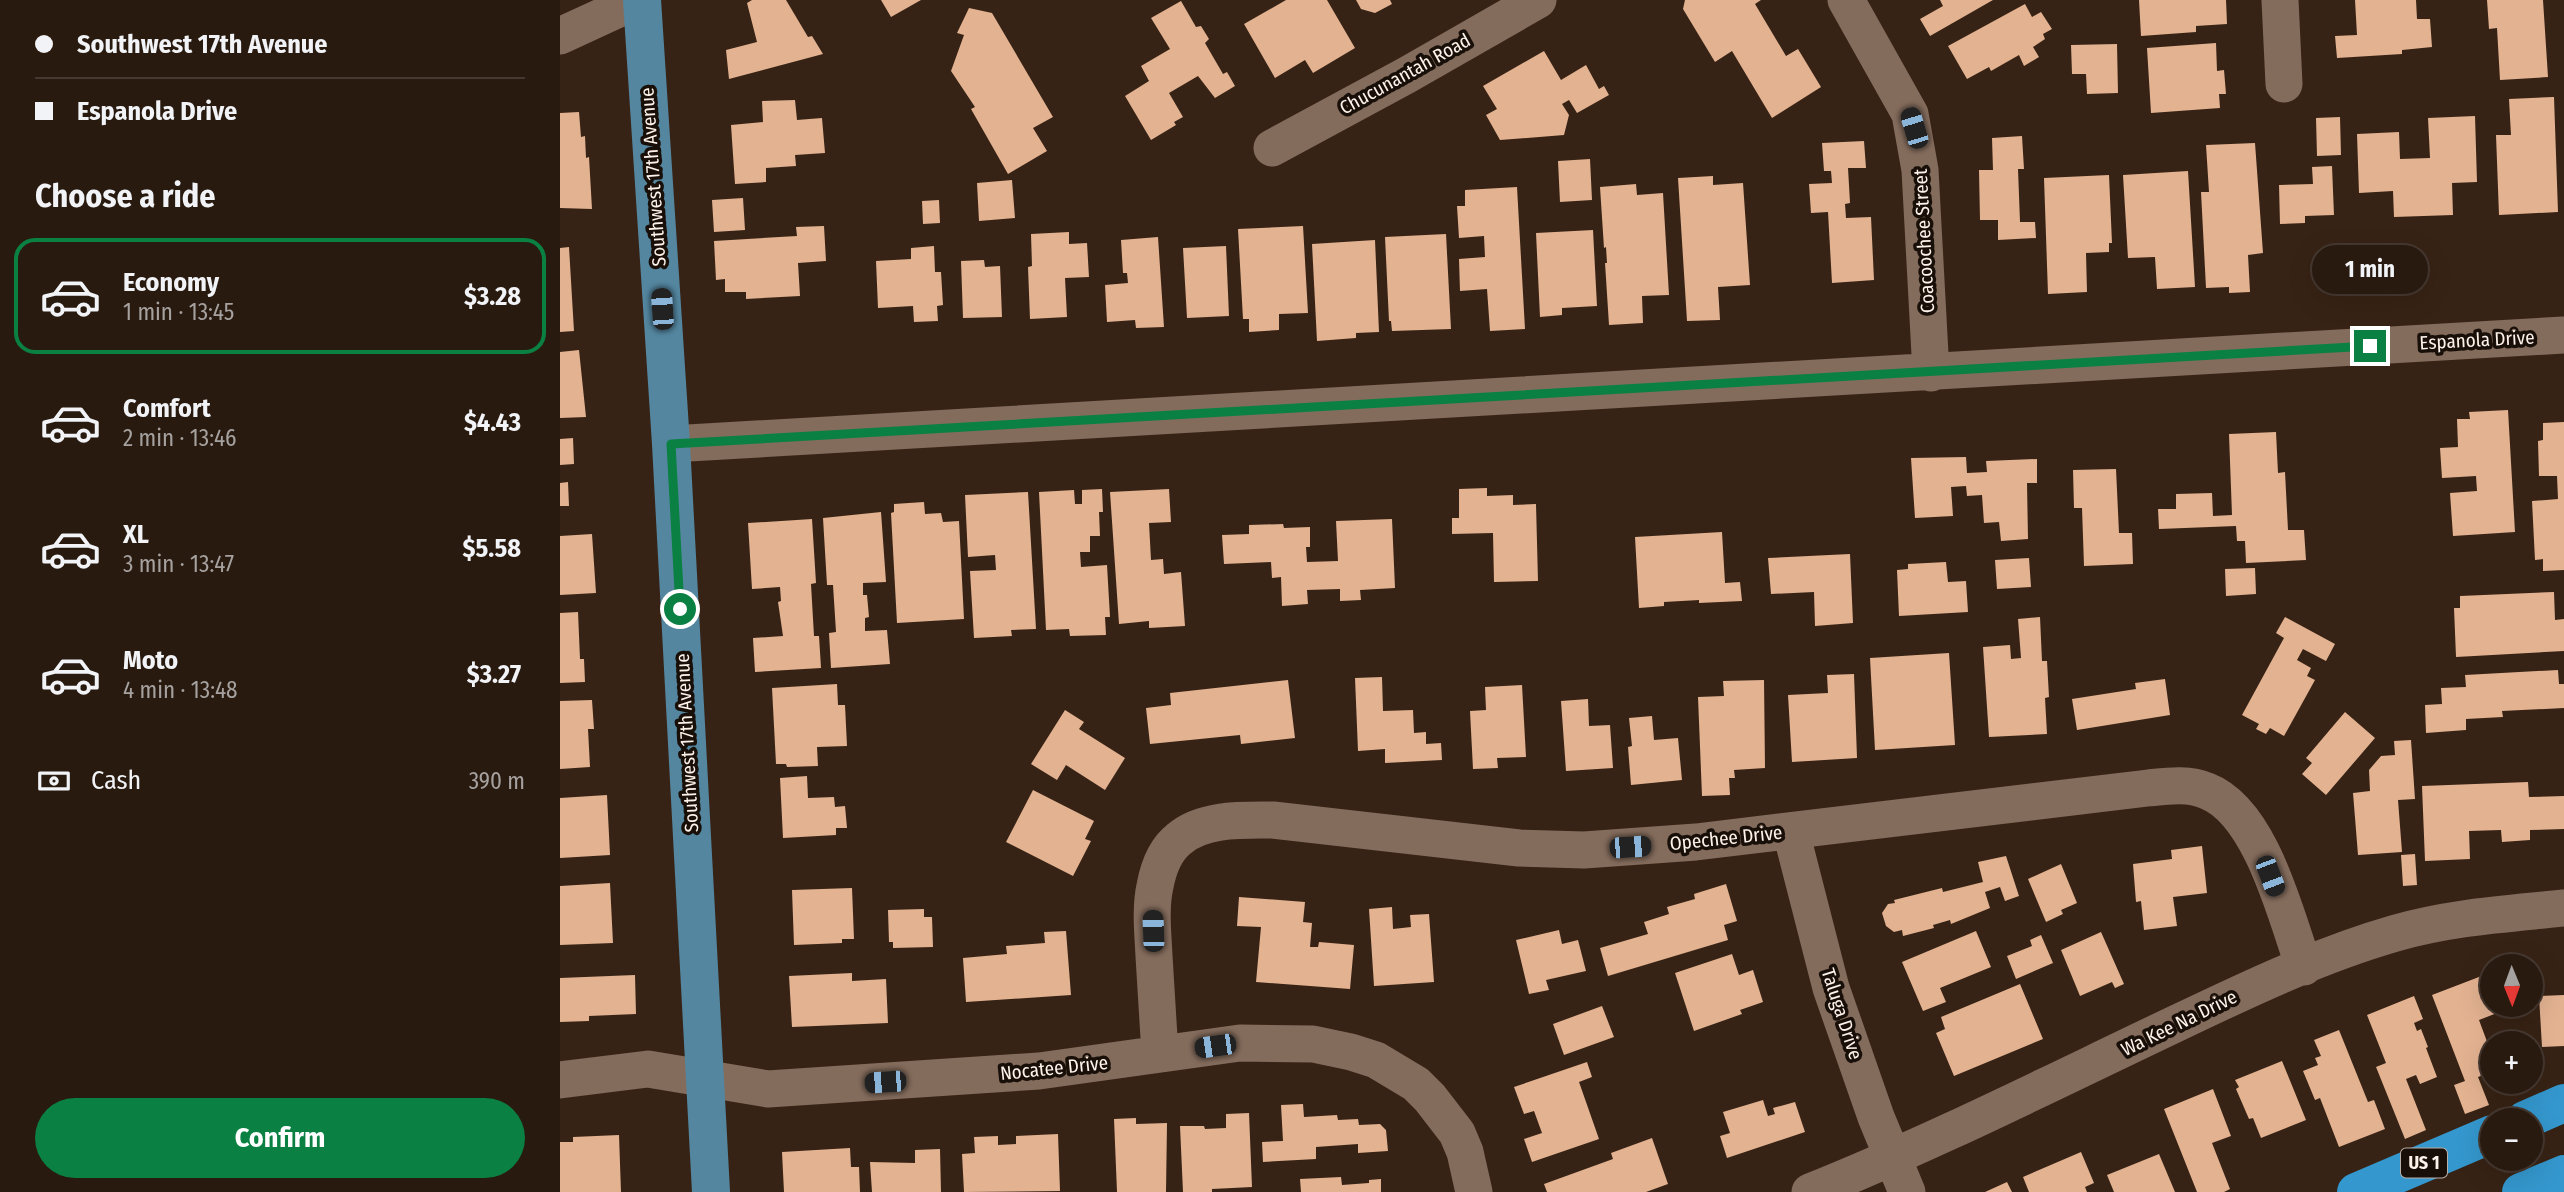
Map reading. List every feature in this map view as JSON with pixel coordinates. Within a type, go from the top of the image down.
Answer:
[{"type":"highway","points":[[2543,1112],[2564,1103]]},
{"type":"highway","name":"US 1","points":[[2356,1192],[2480,1139]]},
{"type":"highway","points":[[2521,1192],[2564,1174]]},
{"type":"main road","name":"Southwest 17th Avenue","points":[[640,0],[671,444],[711,1192]]},
{"type":"street","points":[[560,36],[640,0]]},
{"type":"street","name":"Chucunantah Road","points":[[1272,148],[1538,0]]},
{"type":"street","name":"Coacoochee Street","points":[[1846,0],[1910,114],[1914,128],[1923,200],[1931,373]]},
{"type":"street","points":[[2280,0],[2284,84]]},
{"type":"street","name":"Espanola Drive","points":[[671,444],[2564,335]]},
{"type":"street","name":"Opechee Drive","points":[[1160,1054],[1154,947],[1154,889],[1160,867],[1179,838],[1194,830],[1233,821],[1273,820],[1557,850],[1696,842],[2148,788],[2190,786],[2220,797],[2233,808],[2253,836],[2304,967]]},
{"type":"street","name":"Taluga Drive","points":[[1791,832],[1831,988],[1906,1192]]},
{"type":"street","name":"Wa Kee Na Drive","points":[[1810,1192],[1893,1159],[2245,991],[2345,949],[2397,932],[2444,921],[2485,914],[2564,908]]},
{"type":"street","name":"Nocatee Drive","points":[[560,1080],[648,1069],[768,1089],[1039,1072],[1240,1043],[1291,1042],[1334,1047],[1376,1060],[1416,1084],[1457,1133],[1465,1152],[1474,1192]]},
{"type":"building","points":[[752,0],[786,0],[808,37],[812,36],[823,54],[729,79],[726,50],[757,42],[747,3]]},
{"type":"building","points":[[881,0],[921,0],[891,17]]},
{"type":"building","points":[[1286,0],[1327,0],[1355,48],[1313,73],[1305,60],[1275,78],[1244,24]]},
{"type":"building","points":[[1356,0],[1390,0],[1392,4],[1375,13],[1361,9]]},
{"type":"building","points":[[1685,0],[1761,0],[1755,4],[1786,56],[1798,49],[1821,87],[1772,118],[1732,51],[1715,62],[1683,9]]},
{"type":"building","points":[[1940,0],[1993,0],[1930,36],[1920,19],[1943,6]]},
{"type":"building","points":[[2139,0],[2226,0],[2227,24],[2196,26],[2196,32],[2141,36]]},
{"type":"building","points":[[2355,0],[2416,0],[2417,19],[2430,19],[2432,47],[2402,50],[2402,54],[2337,58],[2335,36],[2357,35]]},
{"type":"building","points":[[2487,0],[2543,0],[2548,77],[2500,80],[2497,28],[2489,29]]},
{"type":"building","points":[[1181,1],[1196,27],[1201,26],[1209,39],[1205,43],[1223,74],[1227,72],[1235,86],[1215,98],[1198,76],[1169,93],[1183,117],[1174,122],[1176,125],[1151,140],[1125,96],[1149,81],[1141,66],[1170,49],[1151,18]]},
{"type":"building","points":[[2025,4],[2032,17],[2041,12],[2052,29],[2043,34],[2045,39],[2033,47],[2039,57],[2024,66],[2019,55],[1991,71],[1989,67],[1967,79],[1948,46]]},
{"type":"building","points":[[969,8],[992,13],[1053,117],[1033,128],[1047,151],[1008,174],[971,109],[975,107],[951,71],[964,35],[957,33]]},
{"type":"building","points":[[2216,43],[2217,71],[2224,70],[2226,94],[2219,94],[2220,108],[2151,113],[2147,48]]},
{"type":"building","points":[[2117,44],[2118,93],[2087,94],[2086,74],[2072,74],[2071,45]]},
{"type":"building","points":[[1544,51],[1561,80],[1586,65],[1599,89],[1604,86],[1609,95],[1577,113],[1569,100],[1562,104],[1569,115],[1564,135],[1500,140],[1486,115],[1497,109],[1483,86]]},
{"type":"building","points":[[2554,97],[2558,212],[2499,215],[2496,135],[2511,135],[2509,99]]},
{"type":"building","points":[[795,100],[797,120],[822,118],[825,153],[795,155],[796,166],[766,168],[766,182],[735,184],[731,125],[763,122],[762,101]]},
{"type":"building","points":[[579,112],[581,137],[585,136],[586,158],[589,157],[592,209],[560,208],[560,113]]},
{"type":"building","points":[[2475,116],[2477,182],[2452,183],[2453,215],[2394,217],[2393,191],[2359,193],[2357,134],[2399,132],[2400,159],[2430,158],[2428,118]]},
{"type":"building","points":[[2340,117],[2341,155],[2317,156],[2316,118]]},
{"type":"building","points":[[2022,136],[2024,169],[2018,169],[2020,222],[2035,222],[2036,238],[1998,240],[1998,220],[1980,220],[1979,170],[1993,170],[1992,138]]},
{"type":"building","points":[[1864,141],[1866,168],[1848,168],[1850,203],[1845,204],[1846,218],[1871,217],[1874,280],[1832,283],[1828,212],[1811,213],[1809,184],[1832,183],[1831,171],[1824,171],[1822,143]]},
{"type":"building","points":[[2255,143],[2263,253],[2248,255],[2250,292],[2229,293],[2229,287],[2206,288],[2201,192],[2209,192],[2206,145]]},
{"type":"building","points":[[1590,159],[1592,200],[1560,202],[1558,161]]},
{"type":"building","points":[[2332,166],[2334,215],[2305,216],[2305,223],[2280,224],[2279,185],[2313,184],[2312,167]]},
{"type":"building","points":[[2188,171],[2195,287],[2157,289],[2155,257],[2128,258],[2123,175]]},
{"type":"building","points":[[2109,175],[2112,243],[2109,243],[2109,252],[2086,253],[2087,292],[2048,294],[2044,178]]},
{"type":"building","points":[[1713,176],[1713,185],[1743,183],[1750,285],[1718,287],[1720,320],[1687,321],[1678,178]]},
{"type":"building","points":[[1012,180],[1015,218],[979,221],[977,183]]},
{"type":"building","points":[[1636,184],[1637,195],[1663,193],[1669,295],[1642,296],[1643,323],[1609,325],[1600,187]]},
{"type":"building","points":[[1517,187],[1525,329],[1490,331],[1487,289],[1460,291],[1459,259],[1485,257],[1484,236],[1459,238],[1457,206],[1465,206],[1465,190]]},
{"type":"building","points":[[743,198],[745,230],[714,232],[712,200]]},
{"type":"building","points":[[939,200],[940,223],[923,224],[922,201]]},
{"type":"building","points":[[824,226],[826,261],[798,263],[800,296],[746,299],[746,292],[725,292],[725,279],[716,280],[714,241],[797,236],[796,227]]},
{"type":"building","points":[[1303,226],[1308,313],[1279,314],[1279,330],[1249,332],[1249,319],[1243,319],[1238,229]]},
{"type":"building","points":[[1593,230],[1597,306],[1562,308],[1562,315],[1540,317],[1536,233]]},
{"type":"building","points":[[1069,232],[1069,244],[1087,243],[1089,277],[1065,278],[1067,317],[1030,319],[1028,267],[1032,266],[1031,234]]},
{"type":"building","points":[[1446,234],[1451,329],[1392,331],[1389,321],[1385,237]]},
{"type":"building","points":[[1158,237],[1164,327],[1136,328],[1135,320],[1107,322],[1105,285],[1128,283],[1127,273],[1123,273],[1121,240]]},
{"type":"building","points":[[1375,240],[1379,332],[1356,333],[1356,338],[1317,341],[1312,244]]},
{"type":"building","points":[[934,246],[935,272],[941,272],[943,305],[937,306],[938,321],[914,322],[913,306],[878,308],[876,261],[911,259],[911,248]]},
{"type":"building","points":[[1226,246],[1229,316],[1187,318],[1183,248]]},
{"type":"building","points":[[569,247],[574,331],[560,332],[560,248]]},
{"type":"building","points":[[984,260],[985,267],[1000,266],[1002,317],[963,318],[961,261]]},
{"type":"building","points":[[579,350],[586,417],[560,418],[560,352]]},
{"type":"building","points":[[2508,410],[2515,532],[2453,536],[2450,493],[2477,491],[2476,476],[2442,478],[2440,448],[2458,447],[2457,419],[2470,419],[2469,412]]},
{"type":"building","points":[[2564,422],[2564,570],[2543,571],[2543,559],[2535,560],[2532,501],[2558,499],[2557,476],[2539,476],[2538,441],[2543,440],[2543,423]]},
{"type":"building","points":[[2276,432],[2278,473],[2285,472],[2288,530],[2304,530],[2306,560],[2246,563],[2245,541],[2237,541],[2236,526],[2159,529],[2158,509],[2176,509],[2176,494],[2212,493],[2213,516],[2232,515],[2229,434]]},
{"type":"building","points":[[573,438],[574,464],[560,465],[560,439]]},
{"type":"building","points":[[1966,457],[1967,473],[1987,472],[1986,461],[2037,459],[2037,483],[2027,483],[2028,539],[2001,541],[1999,522],[1984,523],[1982,495],[1967,496],[1966,486],[1951,487],[1953,516],[1915,518],[1911,458]]},
{"type":"building","points":[[2116,469],[2119,533],[2132,533],[2133,564],[2084,566],[2082,508],[2074,508],[2073,470]]},
{"type":"building","points":[[568,482],[569,506],[560,506],[560,483]]},
{"type":"building","points":[[1487,488],[1487,496],[1513,495],[1513,505],[1536,504],[1538,581],[1494,582],[1493,533],[1452,534],[1452,518],[1459,518],[1459,489]]},
{"type":"building","points":[[1102,489],[1100,536],[1090,536],[1090,552],[1080,552],[1081,567],[1107,565],[1110,617],[1105,617],[1106,635],[1070,636],[1069,629],[1046,630],[1039,492],[1074,490],[1075,504],[1082,504],[1082,490]]},
{"type":"building","points":[[1169,489],[1171,522],[1149,523],[1151,560],[1163,559],[1164,574],[1181,572],[1185,626],[1149,628],[1149,621],[1119,624],[1110,492]]},
{"type":"building","points":[[1028,492],[1036,629],[1011,630],[1012,636],[974,638],[970,571],[996,570],[995,555],[968,557],[965,495]]},
{"type":"building","points":[[924,502],[925,514],[941,513],[943,522],[959,521],[964,619],[897,623],[891,513],[894,512],[894,504]]},
{"type":"building","points":[[881,512],[886,582],[863,583],[869,617],[865,618],[865,631],[887,630],[890,664],[831,668],[829,633],[836,632],[833,585],[827,585],[823,518]]},
{"type":"building","points":[[812,519],[816,583],[811,584],[814,636],[819,636],[821,668],[755,672],[753,638],[783,636],[778,602],[781,601],[780,587],[752,589],[748,523]]},
{"type":"building","points":[[1392,519],[1395,588],[1360,590],[1361,600],[1340,601],[1340,589],[1307,590],[1308,604],[1282,606],[1281,577],[1272,578],[1271,562],[1224,564],[1222,535],[1249,534],[1249,525],[1283,524],[1284,528],[1310,527],[1310,547],[1306,547],[1307,562],[1338,561],[1336,521]]},
{"type":"building","points":[[1722,532],[1725,583],[1740,582],[1742,601],[1664,602],[1664,606],[1639,608],[1635,537]]},
{"type":"building","points":[[592,534],[596,593],[560,595],[560,536]]},
{"type":"building","points":[[1850,554],[1853,623],[1815,626],[1814,592],[1771,594],[1768,558]]},
{"type":"building","points":[[2029,558],[2031,587],[1997,589],[1995,560]]},
{"type":"building","points":[[1946,562],[1948,582],[1966,581],[1968,612],[1899,616],[1897,570],[1908,569],[1908,564]]},
{"type":"building","points":[[2255,568],[2256,594],[2226,596],[2225,569]]},
{"type":"building","points":[[2554,592],[2555,620],[2564,619],[2564,651],[2456,657],[2454,608],[2460,608],[2460,596]]},
{"type":"building","points":[[578,612],[580,659],[584,659],[585,682],[560,683],[560,613]]},
{"type":"building","points":[[2040,617],[2042,661],[2047,661],[2047,734],[1989,737],[1983,647],[2010,645],[2011,659],[2021,658],[2018,619]]},
{"type":"building","points":[[2285,617],[2335,644],[2326,661],[2303,649],[2297,660],[2311,668],[2307,676],[2315,680],[2284,736],[2270,728],[2266,734],[2256,729],[2259,724],[2242,715],[2284,638],[2276,633]]},
{"type":"building","points":[[1949,653],[1955,745],[1875,750],[1870,658]]},
{"type":"building","points":[[2558,670],[2559,684],[2564,684],[2564,708],[2502,711],[2503,717],[2466,719],[2466,730],[2426,733],[2425,705],[2442,704],[2441,688],[2466,687],[2465,675]]},
{"type":"building","points":[[1854,674],[1857,758],[1792,762],[1788,695],[1828,693],[1827,675]]},
{"type":"building","points":[[1382,677],[1383,711],[1413,710],[1414,733],[1426,732],[1426,744],[1441,743],[1442,760],[1385,763],[1385,749],[1358,751],[1355,678]]},
{"type":"building","points":[[2165,679],[2170,715],[2077,730],[2072,699],[2136,689],[2135,683]]},
{"type":"building","points":[[1288,680],[1295,738],[1241,744],[1240,735],[1150,744],[1146,708],[1171,705],[1170,693]]},
{"type":"building","points":[[1764,680],[1765,768],[1734,770],[1735,778],[1729,778],[1730,795],[1702,796],[1698,697],[1724,696],[1723,681]]},
{"type":"building","points":[[837,684],[838,705],[845,705],[847,746],[817,747],[818,766],[787,767],[786,764],[776,764],[772,688]]},
{"type":"building","points":[[1522,685],[1526,757],[1497,758],[1498,768],[1473,769],[1470,711],[1486,710],[1485,687]]},
{"type":"building","points":[[1588,699],[1589,726],[1610,725],[1613,768],[1566,771],[1561,701]]},
{"type":"building","points":[[592,700],[594,729],[588,729],[590,767],[560,769],[560,701]]},
{"type":"building","points":[[1065,710],[1084,722],[1079,729],[1125,758],[1105,790],[1066,765],[1057,780],[1031,764]]},
{"type":"building","points":[[2345,712],[2375,738],[2326,795],[2302,774],[2312,763],[2306,758]]},
{"type":"building","points":[[1652,716],[1654,740],[1678,738],[1682,780],[1631,785],[1628,747],[1632,746],[1629,718]]},
{"type":"building","points":[[2411,740],[2415,799],[2398,800],[2402,852],[2358,855],[2353,793],[2370,791],[2369,770],[2381,756],[2395,755],[2394,741]]},
{"type":"building","points":[[807,776],[808,798],[834,797],[835,807],[845,806],[847,828],[836,828],[836,835],[783,838],[780,778]]},
{"type":"building","points":[[2528,782],[2529,797],[2564,796],[2564,829],[2530,830],[2530,840],[2502,842],[2501,830],[2469,831],[2470,859],[2425,861],[2422,786]]},
{"type":"building","points":[[1033,790],[1094,821],[1085,839],[1091,841],[1073,876],[1006,842]]},
{"type":"building","points":[[607,795],[610,855],[560,858],[560,798]]},
{"type":"building","points":[[2202,846],[2207,893],[2173,897],[2177,926],[2144,930],[2141,901],[2136,902],[2133,864],[2172,859],[2171,850]]},
{"type":"building","points":[[2415,854],[2417,885],[2403,886],[2401,855]]},
{"type":"building","points":[[2006,856],[2019,896],[2005,901],[2000,887],[1985,892],[1990,908],[1951,924],[1950,920],[1933,925],[1934,928],[1903,936],[1902,930],[1894,932],[1886,926],[1882,913],[1888,904],[1895,903],[1894,900],[1942,888],[1943,892],[1983,882],[1978,862]]},
{"type":"building","points":[[2061,864],[2077,903],[2061,910],[2063,914],[2046,922],[2028,879]]},
{"type":"building","points":[[610,883],[613,943],[560,945],[560,886]]},
{"type":"building","points":[[1726,884],[1737,921],[1724,925],[1728,940],[1608,976],[1600,948],[1648,934],[1644,922],[1669,914],[1667,907],[1695,899],[1694,894]]},
{"type":"building","points":[[852,888],[854,939],[842,939],[842,943],[794,945],[792,890]]},
{"type":"building","points":[[1239,897],[1305,902],[1303,922],[1312,923],[1310,947],[1318,947],[1319,942],[1354,945],[1350,989],[1256,982],[1261,927],[1237,926]]},
{"type":"building","points":[[1392,907],[1393,929],[1411,927],[1410,915],[1429,914],[1434,982],[1374,986],[1369,909]]},
{"type":"building","points":[[924,909],[924,917],[932,917],[933,947],[893,948],[893,942],[889,942],[888,910]]},
{"type":"building","points":[[1559,930],[1562,944],[1578,940],[1586,971],[1546,980],[1549,990],[1529,994],[1516,940]]},
{"type":"building","points":[[1066,931],[1071,995],[966,1002],[963,958],[1007,954],[1006,946],[1045,943],[1044,932]]},
{"type":"building","points":[[1976,931],[1991,967],[1940,988],[1946,1002],[1923,1011],[1902,962]]},
{"type":"building","points":[[2101,932],[2124,984],[2115,988],[2112,982],[2080,996],[2061,950]]},
{"type":"building","points":[[2041,935],[2053,963],[2016,979],[2007,956],[2032,946],[2030,940]]},
{"type":"building","points":[[1732,954],[1739,975],[1753,970],[1763,1002],[1740,1010],[1742,1014],[1694,1031],[1675,973]]},
{"type":"building","points":[[852,973],[852,981],[886,979],[888,1023],[792,1027],[789,976]]},
{"type":"building","points":[[635,975],[636,1014],[589,1016],[589,1021],[560,1022],[560,978]]},
{"type":"building","points":[[2480,977],[2480,1017],[2487,1017],[2479,1020],[2483,1031],[2480,1031],[2478,1077],[2480,1094],[2485,1094],[2489,1105],[2465,1114],[2454,1085],[2465,1081],[2432,995]]},
{"type":"building","points":[[2020,984],[2043,1039],[1954,1076],[1936,1033],[1945,1029],[1941,1017]]},
{"type":"building","points":[[2564,995],[2564,1046],[2543,1047],[2540,1017],[2543,1017],[2543,996]]},
{"type":"building","points":[[2414,996],[2423,1019],[2414,1023],[2417,1031],[2421,1029],[2437,1077],[2420,1084],[2416,1075],[2406,1079],[2426,1130],[2405,1139],[2376,1067],[2386,1063],[2367,1015]]},
{"type":"building","points":[[1602,1006],[1614,1037],[1564,1055],[1553,1024]]},
{"type":"building","points":[[2339,1030],[2368,1102],[2374,1100],[2385,1129],[2339,1147],[2320,1098],[2315,1100],[2303,1071],[2318,1065],[2315,1058],[2321,1056],[2314,1040]]},
{"type":"building","points":[[2282,1061],[2306,1120],[2261,1138],[2253,1118],[2249,1119],[2235,1080]]},
{"type":"building","points":[[1587,1062],[1592,1077],[1579,1082],[1599,1139],[1532,1162],[1524,1139],[1542,1133],[1534,1111],[1524,1114],[1514,1087]]},
{"type":"building","points":[[2213,1089],[2231,1136],[2212,1143],[2230,1189],[2224,1192],[2197,1192],[2164,1109]]},
{"type":"building","points":[[1763,1100],[1768,1116],[1775,1114],[1773,1108],[1795,1102],[1805,1132],[1727,1158],[1720,1136],[1730,1133],[1723,1112]]},
{"type":"building","points":[[1303,1104],[1304,1117],[1337,1115],[1338,1120],[1358,1119],[1359,1125],[1380,1124],[1386,1130],[1388,1151],[1358,1153],[1358,1144],[1316,1147],[1316,1159],[1263,1162],[1262,1142],[1283,1141],[1281,1105]]},
{"type":"building","points":[[1249,1113],[1252,1187],[1183,1192],[1180,1126],[1226,1128],[1226,1114]]},
{"type":"building","points":[[1136,1118],[1136,1124],[1167,1123],[1166,1192],[1117,1192],[1114,1119]]},
{"type":"building","points":[[1058,1134],[1060,1191],[964,1192],[962,1154],[975,1153],[974,1137],[998,1136],[998,1145],[1016,1144],[1016,1136]]},
{"type":"building","points":[[619,1135],[621,1192],[560,1192],[560,1142],[573,1142],[573,1137]]},
{"type":"building","points":[[1652,1138],[1668,1184],[1646,1192],[1547,1192],[1544,1184],[1613,1159],[1611,1153]]},
{"type":"building","points":[[850,1148],[851,1167],[859,1167],[860,1192],[784,1192],[782,1152]]},
{"type":"building","points":[[940,1149],[941,1192],[872,1192],[870,1162],[915,1163],[915,1150]]},
{"type":"building","points":[[2081,1152],[2094,1183],[2085,1187],[2087,1192],[2029,1192],[2023,1177]]},
{"type":"building","points":[[2159,1154],[2175,1192],[2114,1192],[2107,1175]]},
{"type":"building","points":[[1341,1177],[1342,1185],[1369,1183],[1369,1180],[1381,1179],[1381,1192],[1301,1192],[1300,1179]]},
{"type":"building","points":[[2007,1182],[2012,1192],[1985,1192]]},
{"type":"route","points":[[680,609],[671,444],[1887,376],[2370,346]]}]
